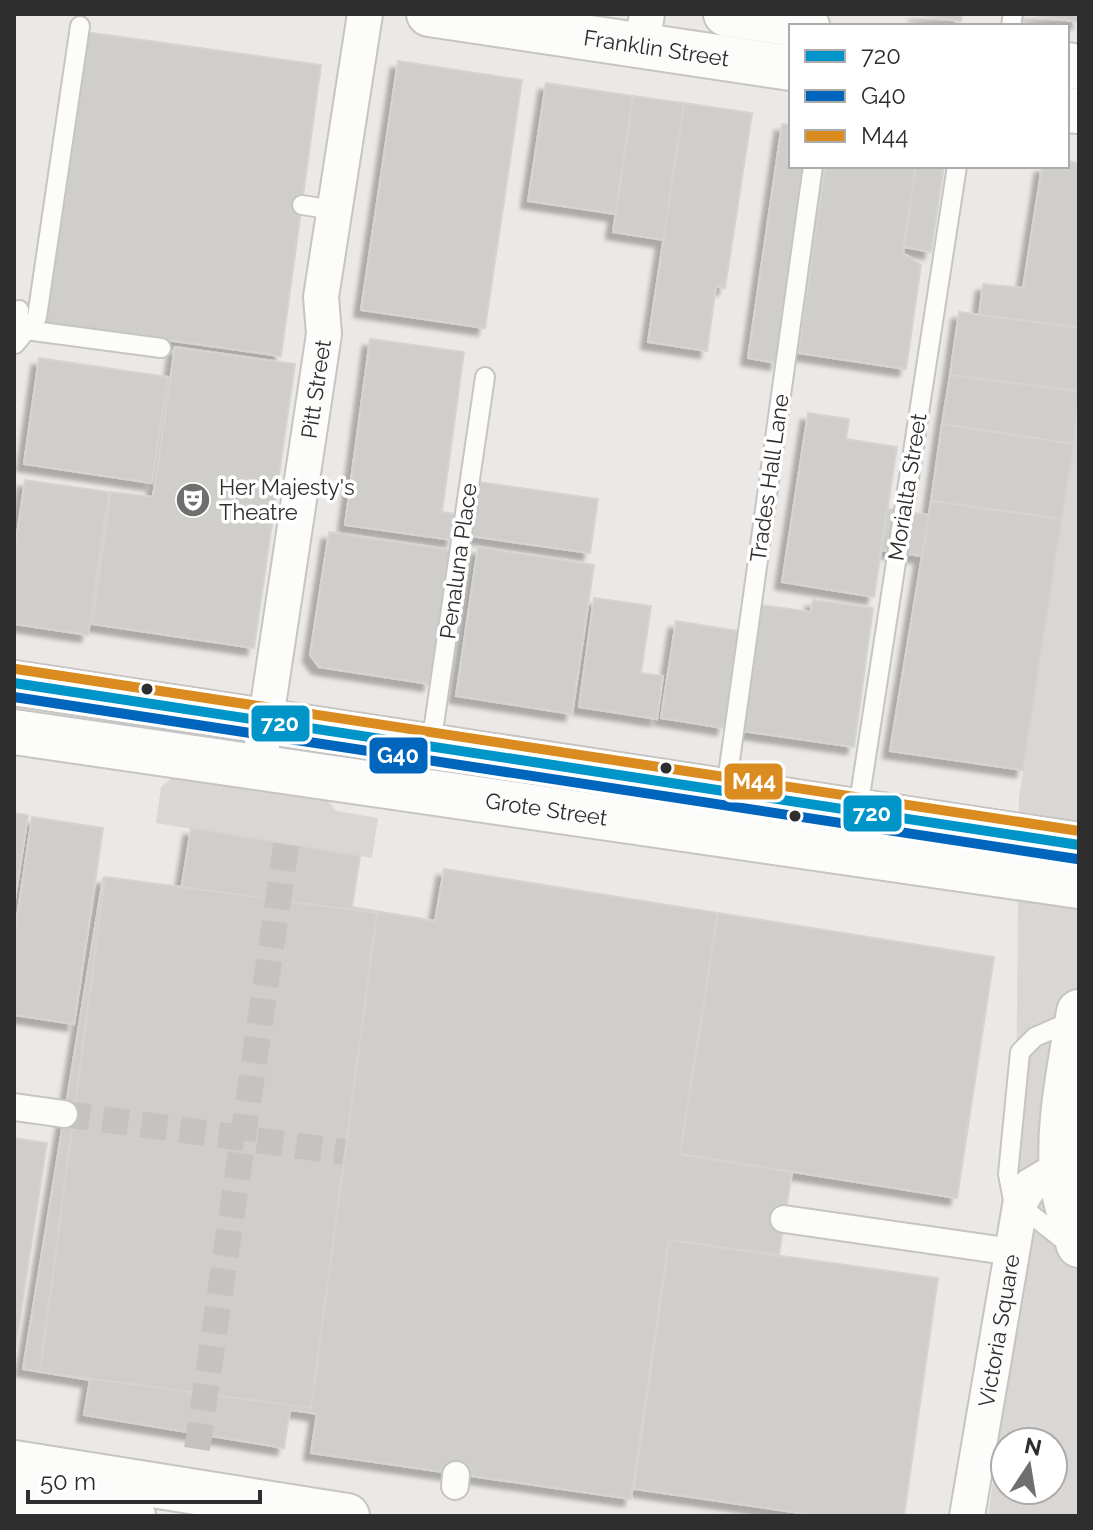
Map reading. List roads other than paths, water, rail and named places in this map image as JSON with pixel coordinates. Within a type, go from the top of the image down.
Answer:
[{"type":"main road","name":"Franklin Street","points":[[429,14],[645,30],[789,67]]},
{"type":"main road","name":"Franklin Street","points":[[726,14],[794,24]]},
{"type":"main road","name":"Grote Street","points":[[14,683],[1079,845]]},
{"type":"main road","name":"Grote Street","points":[[14,732],[260,765],[1079,886]]},
{"type":"main road","points":[[1079,1012],[1066,1102],[1062,1167],[1079,1245]]},
{"type":"main road","points":[[14,1463],[347,1516]]},
{"type":"main road","points":[[14,1499],[133,1516]]},
{"type":"street","name":"Pitt Street","points":[[260,765],[324,334],[318,207],[365,14]]},
{"type":"street","points":[[14,1107],[64,1114]]},
{"type":"street","points":[[1019,1206],[1025,1190],[1062,1167]]},
{"type":"street","name":"Victoria Square","points":[[967,1516],[1019,1206]]},
{"type":"street","points":[[784,1219],[999,1250]]},
{"type":"lane","points":[[18,341],[37,317],[80,26]]},
{"type":"lane","name":"Trades Hall Lane","points":[[726,789],[813,168]]},
{"type":"lane","name":"Morialta Street","points":[[858,809],[957,168]]},
{"type":"lane","points":[[18,341],[19,310]]},
{"type":"lane","points":[[18,341],[161,348]]},
{"type":"lane","name":"Penaluna Place","points":[[431,745],[485,377]]},
{"type":"lane","points":[[1078,1018],[1035,1037],[1020,1052],[1008,1174],[1010,1194],[1019,1206],[1079,1253]]},
{"type":"tunnel","points":[[197,1449],[288,833]]},
{"type":"tunnel","points":[[64,1114],[344,1152]]},
{"type":"place","name":"Her Majesty's Theatre","points":[[193,500]]}]
